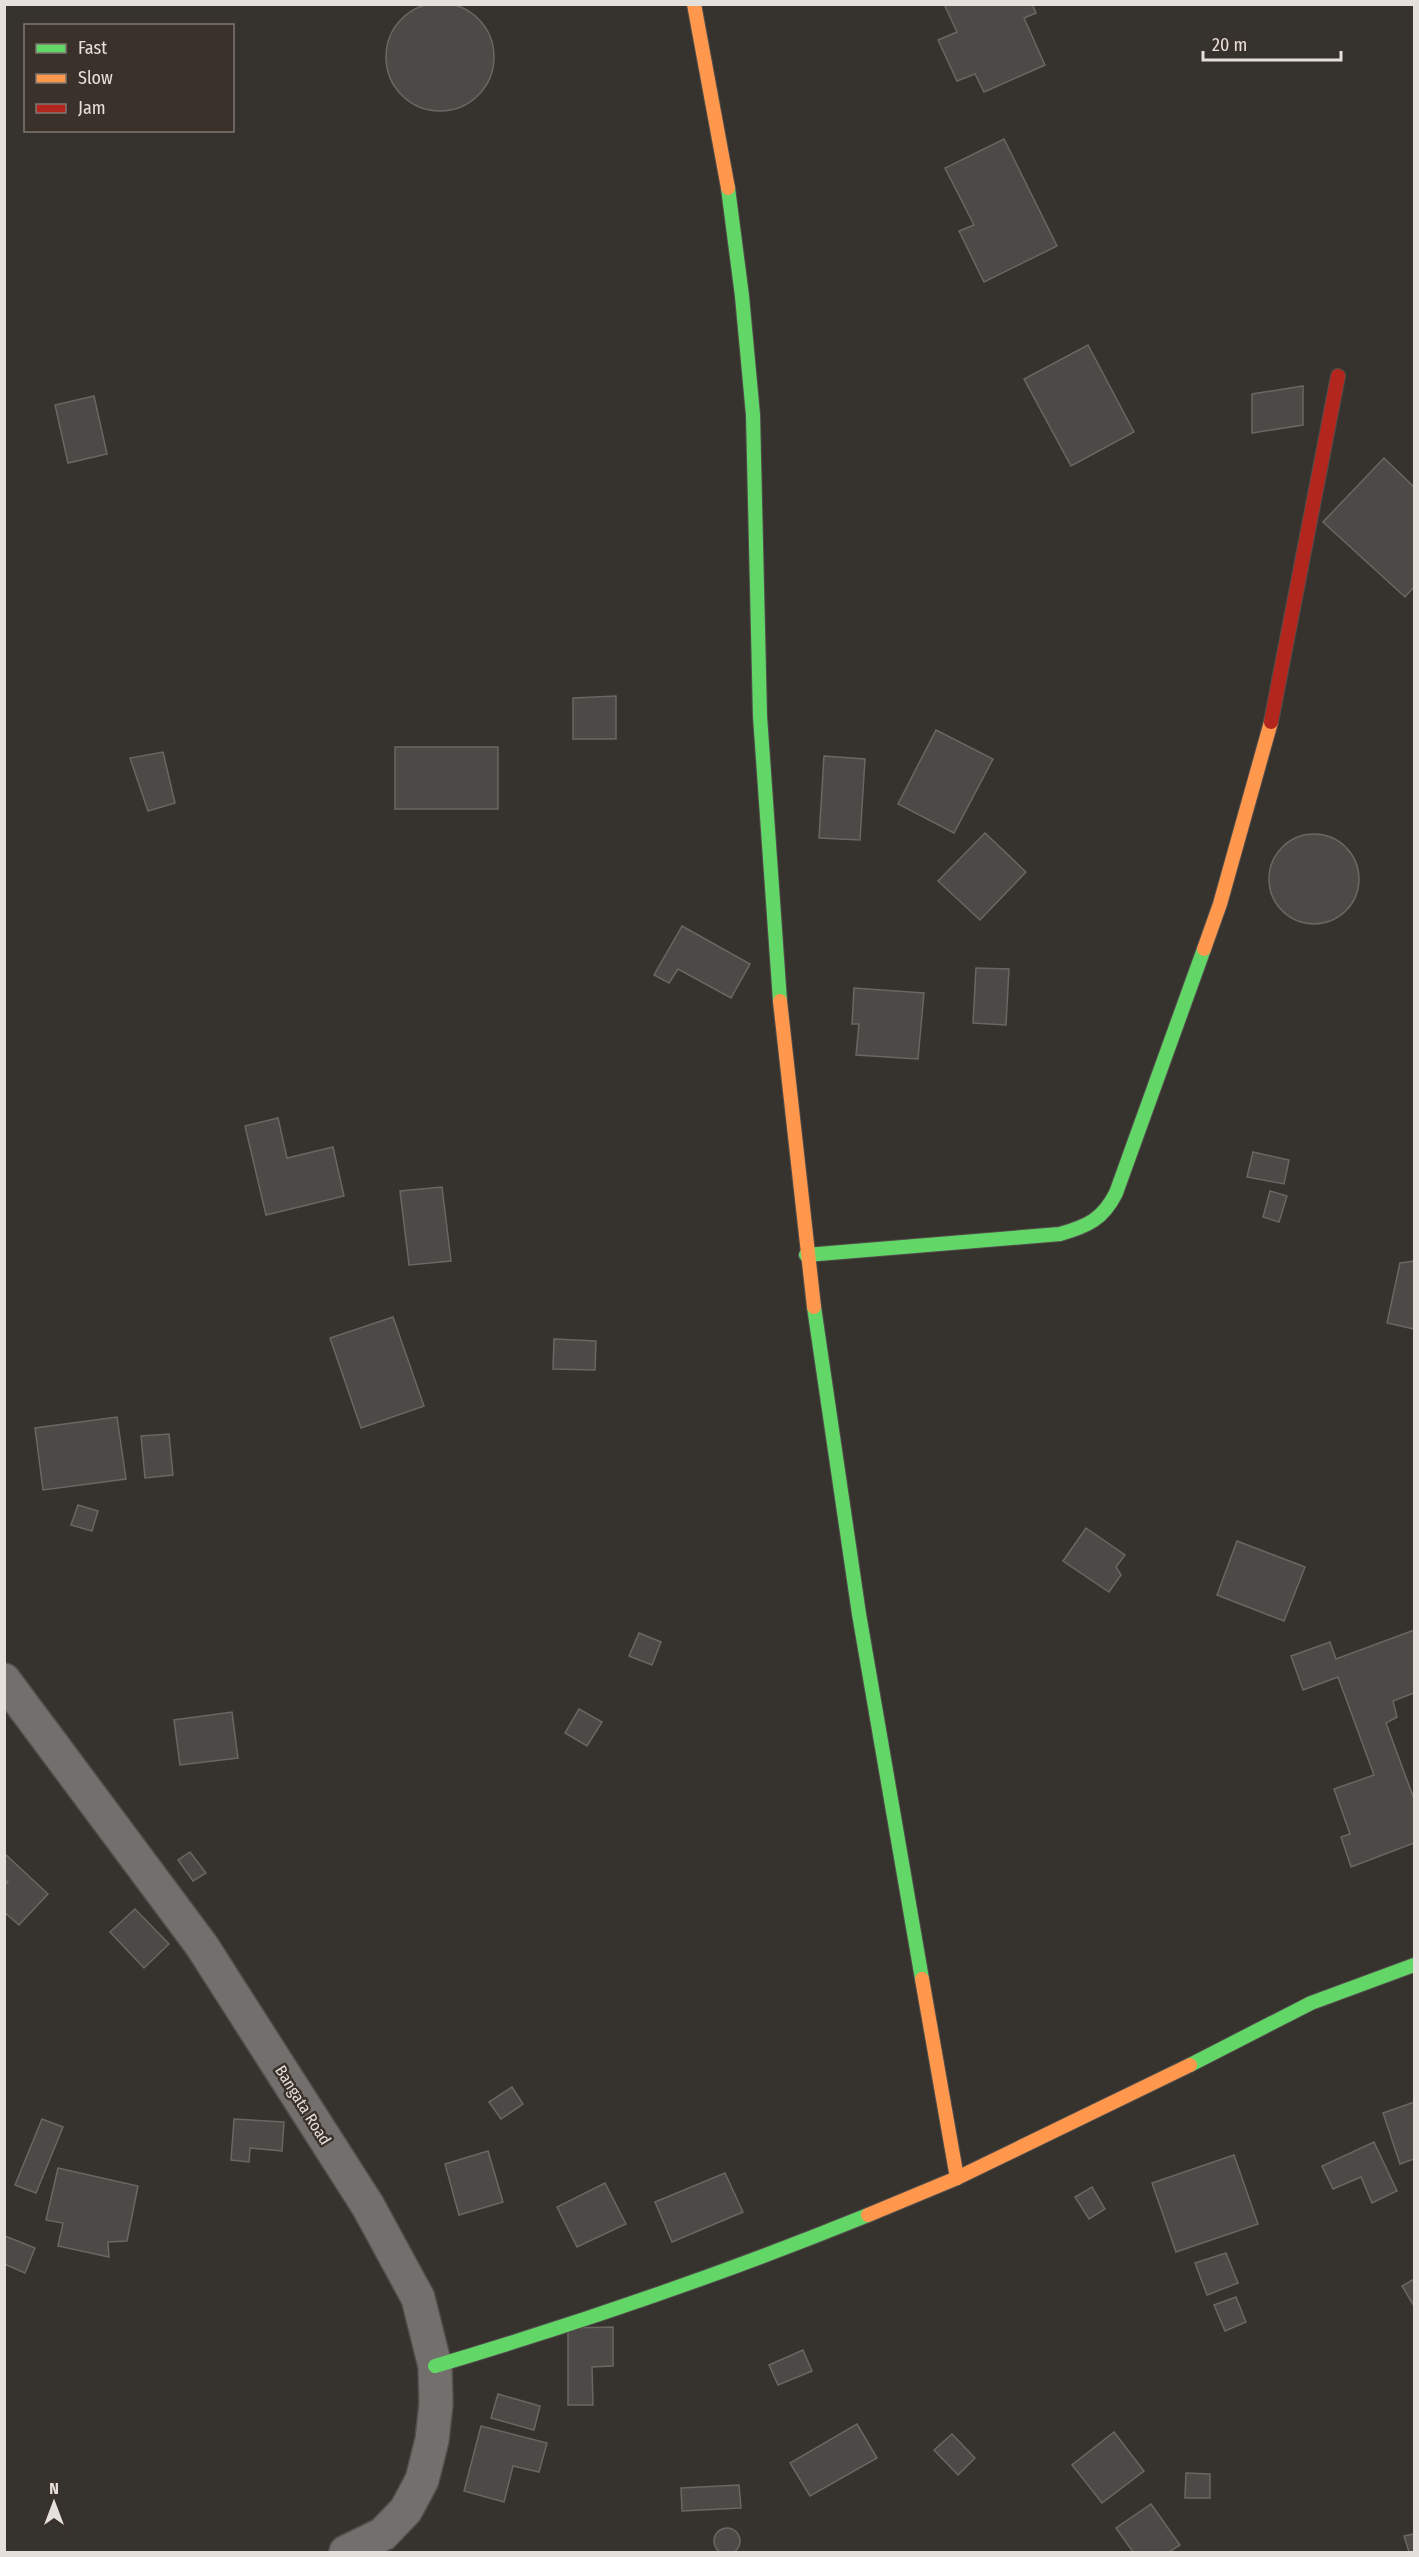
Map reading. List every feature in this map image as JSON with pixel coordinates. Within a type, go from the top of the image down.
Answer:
[{"type":"street","points":[[694,4],[708,72],[741,273],[756,471],[761,731],[784,1043],[806,1255],[846,1537],[957,2178]]},
{"type":"street","points":[[806,1255],[1060,1234],[1088,1226],[1105,1214],[1116,1193],[1220,904],[1269,732],[1338,376]]},
{"type":"street","name":"Bangata Road","points":[[4,1680],[202,1946],[368,2206],[418,2298],[435,2366],[436,2404],[432,2440],[422,2480],[406,2510],[383,2534],[346,2553]]},
{"type":"street","points":[[435,2366],[585,2321],[746,2264],[957,2178],[1148,2086],[1311,2003],[1414,1965]]},
{"type":"building","points":[[440,3],[450,4],[470,12],[478,19],[485,27],[493,47],[493,67],[485,87],[478,95],[470,102],[450,110],[440,111],[430,110],[410,102],[402,95],[395,87],[387,67],[386,57],[387,47],[395,27],[402,19],[410,12],[430,4]]},
{"type":"building","points":[[944,4],[1032,4],[1036,13],[1024,18],[1045,65],[984,92],[975,74],[957,81],[938,40],[957,32]]},
{"type":"building","points":[[1004,139],[1057,246],[984,282],[959,231],[974,225],[945,168]]},
{"type":"building","points":[[1088,345],[1134,432],[1071,466],[1024,379]]},
{"type":"building","points":[[1303,386],[1303,425],[1252,433],[1252,394]]},
{"type":"building","points":[[94,396],[107,454],[68,463],[55,405]]},
{"type":"building","points":[[1384,458],[1414,487],[1414,587],[1405,597],[1323,522]]},
{"type":"building","points":[[616,696],[616,739],[573,739],[573,698]]},
{"type":"building","points":[[936,730],[993,759],[954,833],[898,804]]},
{"type":"building","points":[[395,747],[498,747],[498,809],[395,809]]},
{"type":"building","points":[[163,752],[175,803],[148,811],[130,758]]},
{"type":"building","points":[[824,756],[865,759],[860,840],[819,838]]},
{"type":"building","points":[[985,833],[1026,872],[980,920],[938,881]]},
{"type":"building","points":[[1314,834],[1331,837],[1346,847],[1356,862],[1359,879],[1356,896],[1346,911],[1331,921],[1314,924],[1297,921],[1282,911],[1272,896],[1269,879],[1272,862],[1282,847],[1297,837]]},
{"type":"building","points":[[682,926],[750,964],[731,998],[678,969],[669,983],[654,975]]},
{"type":"building","points":[[976,968],[1009,969],[1006,1025],[973,1023]]},
{"type":"building","points":[[854,988],[924,993],[918,1059],[856,1055],[859,1024],[852,1024]]},
{"type":"building","points":[[278,1118],[287,1158],[333,1147],[344,1196],[266,1215],[245,1126]]},
{"type":"building","points":[[1253,1152],[1289,1160],[1284,1184],[1247,1177]]},
{"type":"building","points":[[442,1187],[451,1261],[409,1265],[400,1191]]},
{"type":"building","points":[[1270,1191],[1287,1196],[1279,1222],[1263,1217]]},
{"type":"building","points":[[1414,1261],[1414,1329],[1387,1323],[1400,1263]]},
{"type":"building","points":[[393,1317],[424,1406],[361,1428],[330,1338]]},
{"type":"building","points":[[554,1339],[596,1341],[595,1370],[553,1369]]},
{"type":"building","points":[[117,1417],[126,1479],[43,1490],[35,1428]]},
{"type":"building","points":[[169,1434],[173,1475],[145,1478],[141,1436]]},
{"type":"building","points":[[78,1505],[98,1511],[92,1531],[71,1525]]},
{"type":"building","points":[[1086,1528],[1125,1555],[1116,1567],[1121,1575],[1109,1592],[1063,1561]]},
{"type":"building","points":[[1237,1541],[1305,1567],[1284,1621],[1217,1595]]},
{"type":"building","points":[[1414,1630],[1414,1693],[1393,1701],[1397,1717],[1386,1723],[1414,1799],[1414,1843],[1351,1867],[1341,1837],[1350,1834],[1334,1789],[1374,1775],[1338,1677],[1303,1690],[1291,1656],[1330,1642],[1336,1659]]},
{"type":"building","points":[[639,1633],[661,1642],[652,1665],[629,1656]]},
{"type":"building","points":[[579,1709],[602,1722],[587,1746],[565,1733]]},
{"type":"building","points":[[232,1712],[238,1758],[180,1765],[174,1720]]},
{"type":"building","points":[[190,1852],[206,1873],[193,1881],[178,1860]]},
{"type":"building","points":[[4,1853],[48,1894],[19,1925],[4,1912],[4,1886],[8,1882],[4,1879]]},
{"type":"building","points":[[135,1909],[169,1944],[144,1968],[110,1932]]},
{"type":"building","points":[[512,2087],[523,2104],[501,2119],[489,2102]]},
{"type":"building","points":[[1414,2102],[1414,2159],[1400,2164],[1383,2113]]},
{"type":"building","points":[[42,2119],[63,2127],[36,2193],[15,2185]]},
{"type":"building","points":[[234,2119],[284,2122],[282,2151],[250,2148],[249,2162],[231,2160]]},
{"type":"building","points":[[1374,2142],[1397,2191],[1372,2203],[1361,2177],[1333,2189],[1322,2166]]},
{"type":"building","points":[[488,2151],[503,2202],[459,2215],[445,2164]]},
{"type":"building","points":[[1234,2155],[1258,2224],[1176,2252],[1152,2183]]},
{"type":"building","points":[[58,2168],[138,2186],[127,2241],[108,2242],[109,2257],[58,2246],[63,2223],[46,2220]]},
{"type":"building","points":[[725,2173],[743,2212],[672,2242],[655,2202]]},
{"type":"building","points":[[605,2183],[626,2224],[577,2247],[557,2207]]},
{"type":"building","points":[[1092,2187],[1105,2209],[1089,2219],[1075,2197]]},
{"type":"building","points":[[5,2236],[35,2248],[25,2273],[4,2264]]},
{"type":"building","points":[[1226,2253],[1238,2283],[1207,2295],[1195,2263]]},
{"type":"building","points":[[1414,2279],[1414,2306],[1402,2286]]},
{"type":"building","points":[[1236,2297],[1246,2322],[1225,2331],[1214,2305]]},
{"type":"building","points":[[613,2327],[613,2366],[592,2367],[593,2405],[568,2405],[568,2328]]},
{"type":"building","points":[[803,2350],[812,2371],[778,2385],[769,2365]]},
{"type":"building","points":[[498,2394],[540,2406],[534,2430],[491,2418]]},
{"type":"building","points":[[857,2424],[877,2458],[810,2496],[790,2463]]},
{"type":"building","points":[[481,2426],[547,2443],[539,2472],[513,2466],[504,2502],[464,2491]]},
{"type":"building","points":[[1114,2432],[1144,2471],[1102,2503],[1072,2465]]},
{"type":"building","points":[[952,2434],[975,2458],[958,2475],[934,2450]]},
{"type":"building","points":[[1186,2473],[1210,2474],[1210,2498],[1185,2498]]},
{"type":"building","points":[[739,2485],[741,2508],[682,2511],[681,2488]]},
{"type":"building","points":[[1151,2504],[1180,2545],[1169,2552],[1133,2552],[1116,2528]]},
{"type":"building","points":[[727,2528],[736,2532],[740,2541],[736,2550],[727,2554],[718,2550],[714,2541],[718,2532]]},
{"type":"building","points":[[1414,2534],[1414,2552],[1409,2552],[1404,2536]]},
{"type":"traffic: fast","points":[[728,188],[742,296],[753,415],[760,716],[780,1001]]},
{"type":"traffic: fast","points":[[806,1255],[1060,1234],[1094,1220],[1106,1209],[1116,1193],[1204,949]]},
{"type":"traffic: fast","points":[[814,1307],[859,1614],[922,1979]]},
{"type":"traffic: fast","points":[[1190,2065],[1311,2003],[1414,1965]]},
{"type":"traffic: fast","points":[[435,2366],[653,2296],[868,2215]]},
{"type":"traffic: slow","points":[[694,4],[728,188]]},
{"type":"traffic: slow","points":[[1204,949],[1220,904],[1271,722]]},
{"type":"traffic: slow","points":[[780,1001],[814,1307]]},
{"type":"traffic: slow","points":[[922,1979],[957,2178]]},
{"type":"traffic: slow","points":[[868,2215],[957,2178],[1190,2065]]},
{"type":"traffic: jam","points":[[1271,722],[1338,376]]}]
